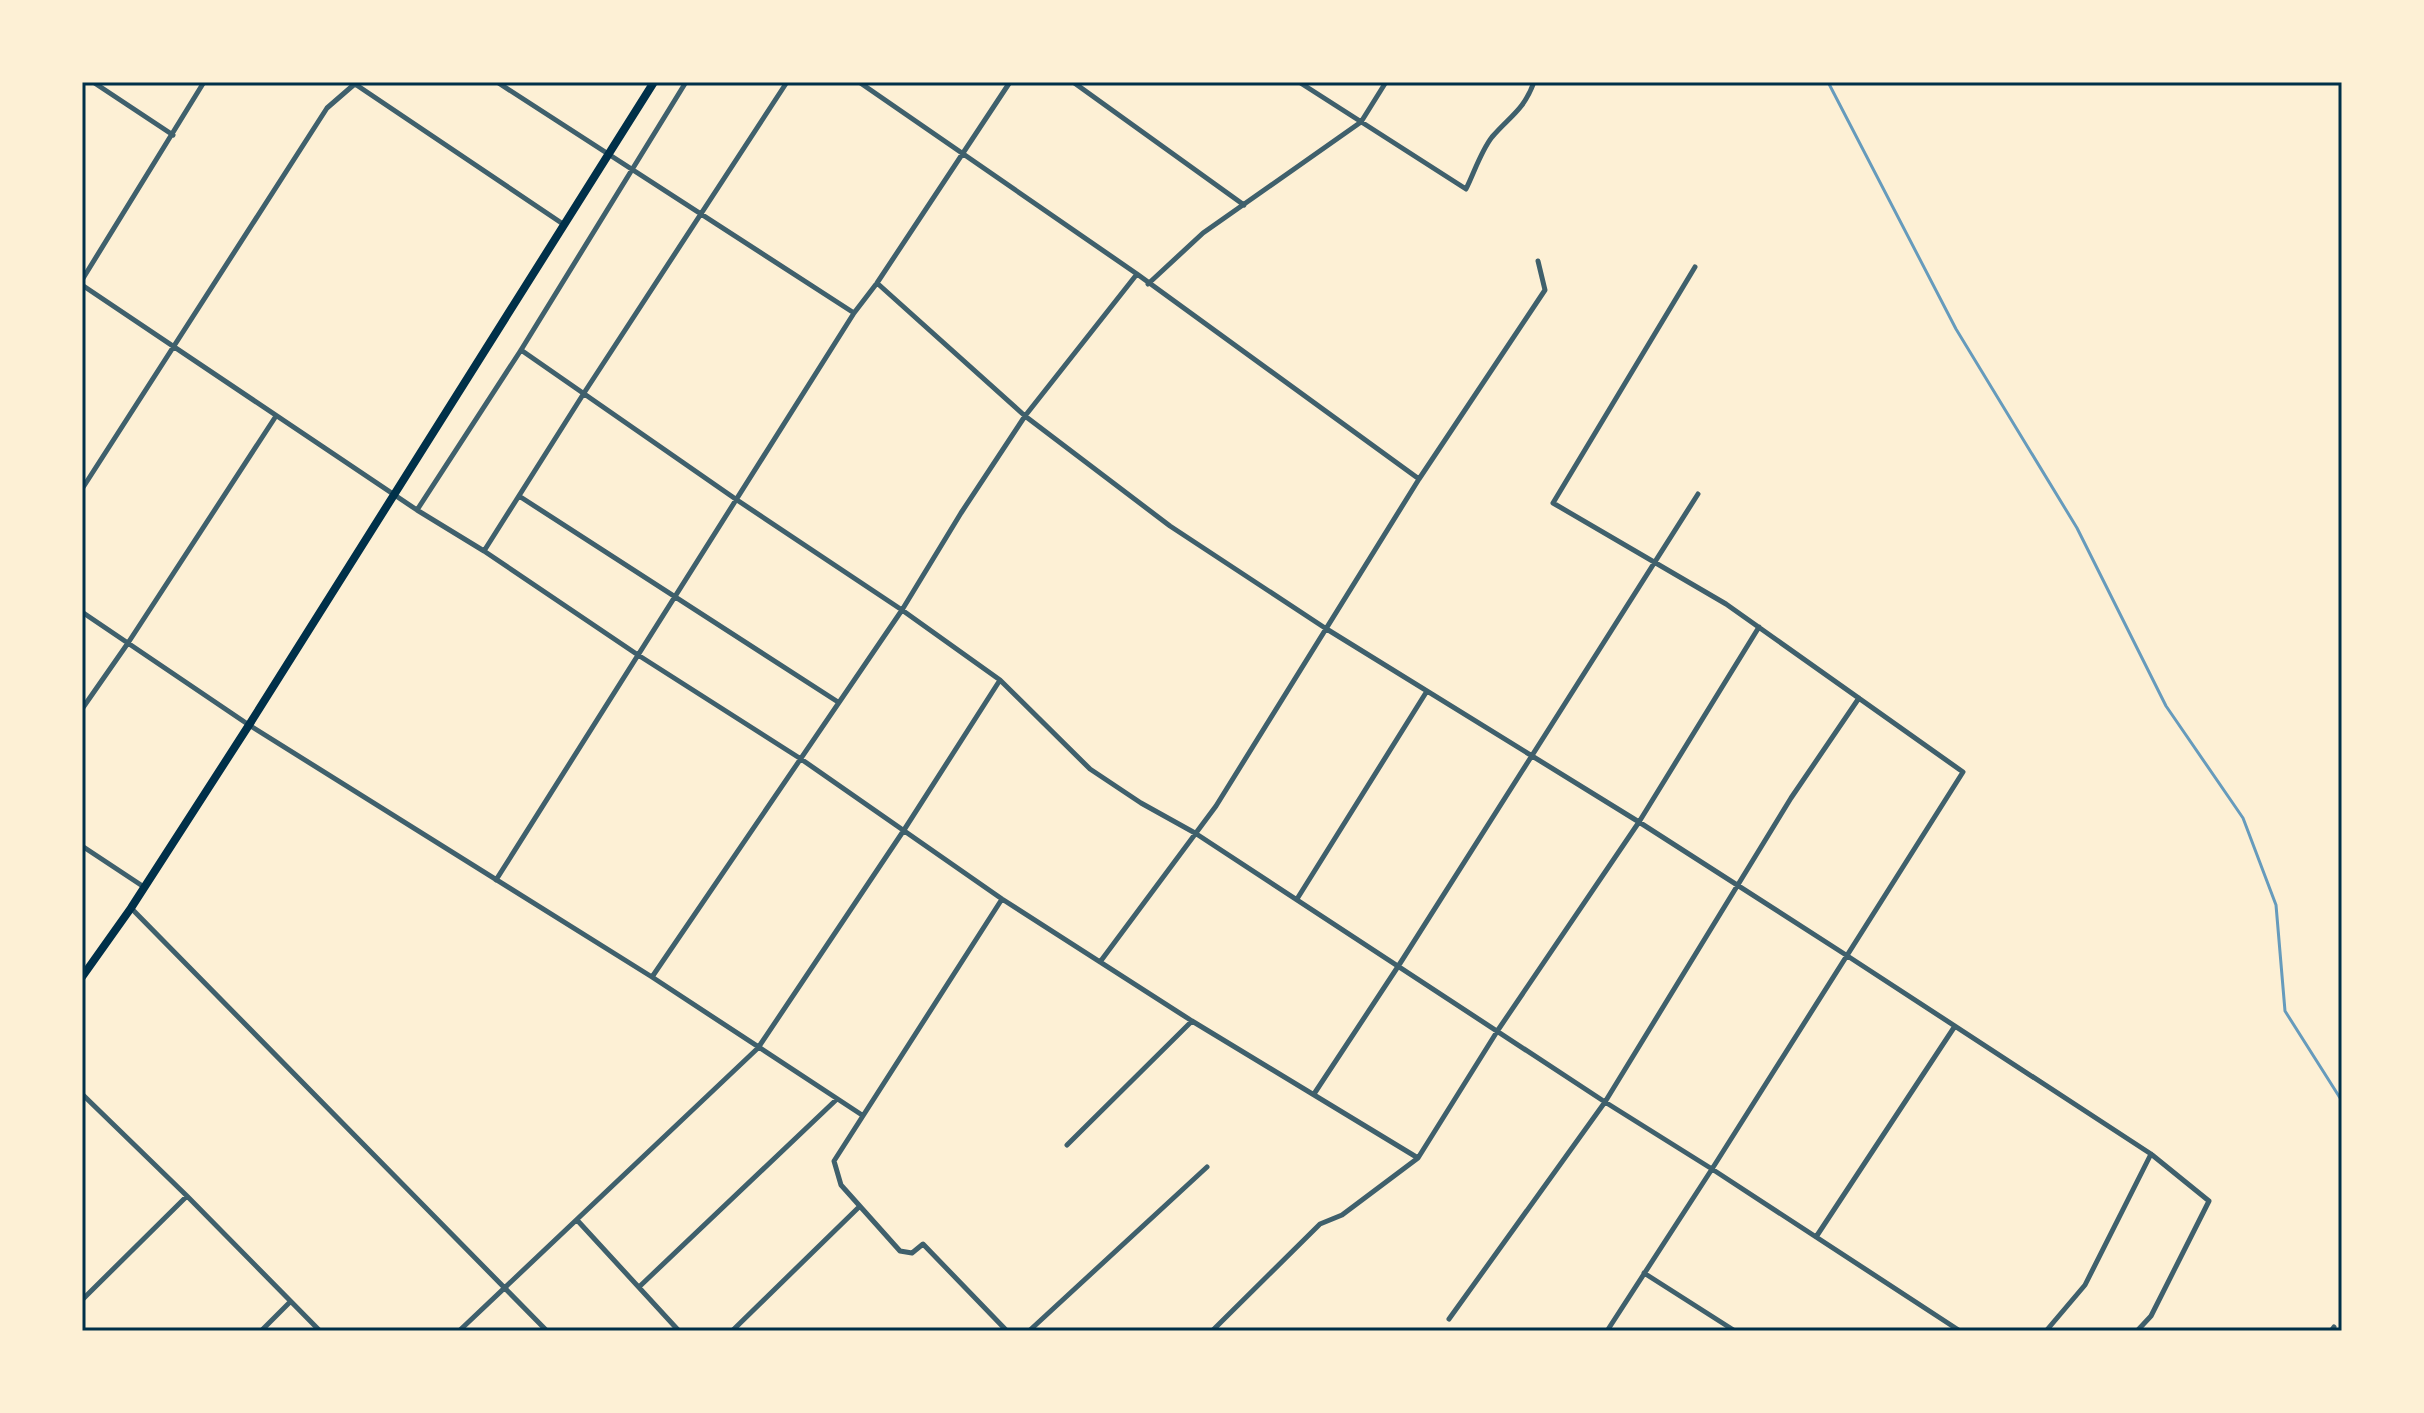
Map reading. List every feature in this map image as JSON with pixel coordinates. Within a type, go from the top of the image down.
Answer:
[{"type":"main road","points":[[82,977],[131,908],[249,725],[654,82]]},
{"type":"street","points":[[93,82],[173,135]]},
{"type":"street","points":[[204,82],[82,282],[173,348],[417,510],[801,759],[1002,899],[1192,1021],[1418,1158]]},
{"type":"street","points":[[497,82],[854,313]]},
{"type":"street","points":[[417,510],[521,350],[686,82]]},
{"type":"street","points":[[484,551],[787,82]]},
{"type":"street","points":[[859,82],[1137,274],[1419,479]]},
{"type":"street","points":[[496,880],[854,313],[1010,82]]},
{"type":"street","points":[[1073,82],[1244,205]]},
{"type":"street","points":[[1299,82],[1466,189],[1491,139],[1528,98],[1534,82]]},
{"type":"street","points":[[1148,284],[1203,233],[1361,122],[1386,82]]},
{"type":"street","points":[[82,489],[327,108],[356,83],[563,224]]},
{"type":"street","points":[[1100,962],[1216,806],[1419,479],[1545,290],[1538,261]]},
{"type":"street","points":[[1607,1331],[1963,772],[1726,604],[1553,503],[1695,267]]},
{"type":"street","points":[[652,977],[902,610],[1025,416],[1137,274]]},
{"type":"street","points":[[877,283],[1025,416],[1170,526],[1325,628],[1639,822],[1846,955],[2151,1154],[2209,1201],[2151,1316],[2137,1331]]},
{"type":"street","points":[[521,350],[1000,680],[1090,769],[1141,803],[1195,833],[1960,1331]]},
{"type":"street","points":[[82,709],[276,416]]},
{"type":"street","points":[[1314,1094],[1698,494]]},
{"type":"street","points":[[519,496],[838,702]]},
{"type":"street","points":[[82,612],[249,725],[652,977],[862,1115]]},
{"type":"street","points":[[1212,1331],[1320,1224],[1342,1215],[1418,1158],[1498,1030],[1639,822],[1759,627]]},
{"type":"street","points":[[459,1331],[758,1048],[1000,680]]},
{"type":"street","points":[[1297,899],[1427,691]]},
{"type":"street","points":[[1449,1319],[1605,1102],[1791,798],[1859,698]]},
{"type":"street","points":[[82,846],[144,887]]},
{"type":"street","points":[[1002,899],[834,1161],[841,1185],[900,1251],[912,1253],[923,1244],[1007,1331]]},
{"type":"street","points":[[131,908],[547,1331]]},
{"type":"street","points":[[1067,1145],[1192,1021]]},
{"type":"street","points":[[1816,1237],[1955,1026]]},
{"type":"street","points":[[82,1094],[320,1331]]},
{"type":"street","points":[[639,1287],[837,1099]]},
{"type":"street","points":[[2046,1331],[2085,1285],[2151,1154]]},
{"type":"street","points":[[1029,1331],[1207,1167]]},
{"type":"street","points":[[82,1300],[187,1196]]},
{"type":"street","points":[[732,1331],[859,1207]]},
{"type":"street","points":[[577,1220],[679,1331]]},
{"type":"street","points":[[1644,1273],[1735,1331]]},
{"type":"street","points":[[261,1331],[290,1302]]},
{"type":"waterway","points":[[1828,82],[1956,329],[2077,528],[2166,706],[2243,818],[2276,905],[2285,1011],[2342,1101]]}]
